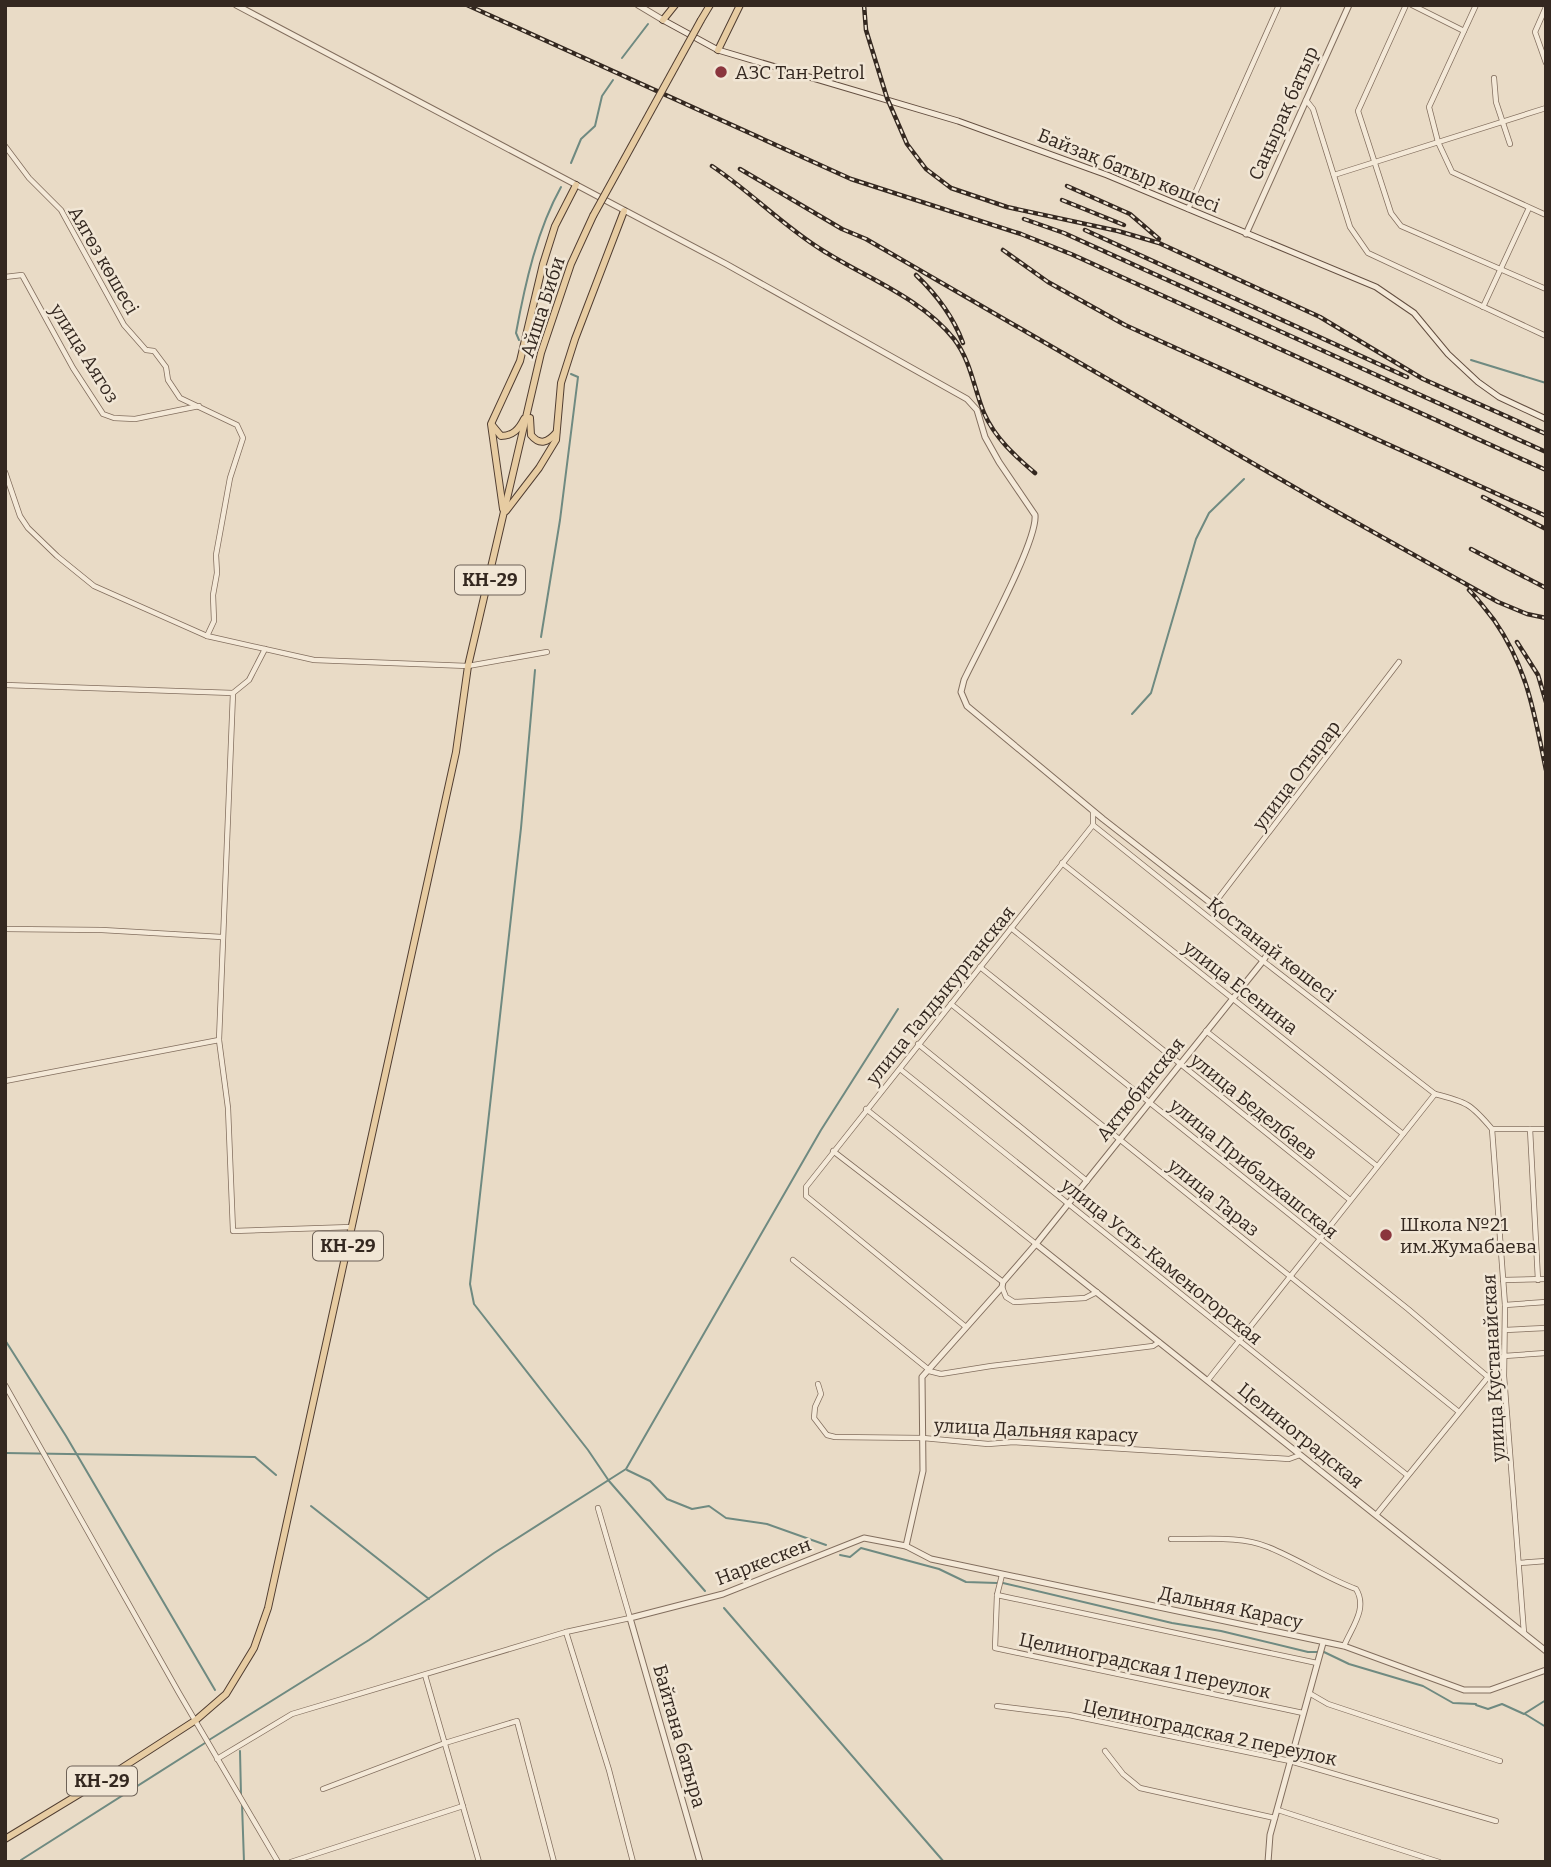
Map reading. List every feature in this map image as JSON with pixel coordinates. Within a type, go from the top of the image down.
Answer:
[{"type":"main road","points":[[663,20],[675,5]]},
{"type":"main road","name":"Айша Биби","points":[[529,410],[541,353],[571,264],[593,216],[709,5]]},
{"type":"main road","points":[[718,50],[740,5]]},
{"type":"main road","points":[[504,514],[491,424],[520,361],[555,226],[576,185]]},
{"type":"main road","points":[[504,514],[539,468],[556,440],[561,383],[624,211]]},
{"type":"main road","points":[[491,424],[502,436],[509,436],[520,428],[529,410]]},
{"type":"main road","points":[[529,410],[531,435],[534,439],[544,443],[557,431]]},
{"type":"main road","name":"КН-29","points":[[5,1839],[196,1720],[226,1694],[254,1648],[268,1608],[456,752],[468,666],[529,410]]},
{"type":"street","points":[[236,5],[726,264],[967,399],[977,410],[985,436],[1035,515],[1036,524],[1023,559],[964,680],[963,697],[967,706],[1093,810],[1214,904]]},
{"type":"street","name":"Байзақ батыр көшесі","points":[[638,5],[718,50],[958,121],[1107,175],[1376,287],[1414,313],[1448,354],[1478,382],[1499,397],[1546,419]]},
{"type":"street","points":[[1187,210],[1279,5]]},
{"type":"street","name":"Саңырақ батыр","points":[[1246,234],[1349,5]]},
{"type":"street","points":[[1406,5],[1358,110],[1391,213],[1401,226],[1546,289]]},
{"type":"street","points":[[1412,5],[1464,31]]},
{"type":"street","points":[[1476,5],[1429,107],[1438,142],[1452,172],[1546,215]]},
{"type":"street","points":[[1546,8],[1535,32],[1546,63]]},
{"type":"street","points":[[1494,78],[1496,102],[1510,144]]},
{"type":"street","points":[[1306,100],[1313,109],[1350,227],[1368,253],[1546,336]]},
{"type":"street","points":[[1334,175],[1546,108]]},
{"type":"street","name":"Аягөз көшесі","points":[[5,146],[29,178],[61,210],[124,325],[146,350],[154,351],[166,368],[168,380],[180,398],[237,425],[243,438],[228,490],[216,555],[214,621],[207,636]]},
{"type":"street","points":[[1483,307],[1529,208]]},
{"type":"street","name":"улица Аягоз","points":[[5,277],[22,275],[73,368],[103,414],[114,418],[135,419],[200,406]]},
{"type":"street","points":[[5,472],[20,516],[28,528],[57,556],[94,586],[207,636],[314,660],[468,666],[547,652]]},
{"type":"street","points":[[5,685],[233,693],[249,680],[265,649]]},
{"type":"street","name":"улица Отырар","points":[[1214,904],[1399,662]]},
{"type":"street","points":[[233,693],[219,1040],[228,1108],[233,1231],[352,1227]]},
{"type":"street","points":[[1093,810],[1093,825]]},
{"type":"street","name":"улица Талдыкурганская","points":[[967,1328],[806,1196],[806,1187],[1093,825]]},
{"type":"street","name":"Қостанай көшесі","points":[[1093,825],[1435,1094]]},
{"type":"street","name":"улица Есенина","points":[[1062,863],[1403,1134]]},
{"type":"street","name":"Актюбинская","points":[[929,1370],[1036,1244],[1268,953],[1265,944],[1214,904]]},
{"type":"street","name":"улица Беделбаев","points":[[1011,928],[1350,1200]]},
{"type":"street","points":[[5,929],[102,930],[222,937]]},
{"type":"street","name":"улица Прибалхашская","points":[[980,967],[1488,1377]]},
{"type":"street","name":"улица Тараз","points":[[951,1004],[1459,1412]]},
{"type":"street","points":[[1206,1031],[1377,1166]]},
{"type":"street","points":[[5,1081],[219,1040]]},
{"type":"street","points":[[918,1044],[1087,1181]]},
{"type":"street","name":"улица Усть-Каменогорская","points":[[900,1069],[1407,1475]]},
{"type":"street","points":[[1208,1380],[1435,1094],[1460,1100],[1473,1107],[1492,1129],[1546,1129]]},
{"type":"street","points":[[866,1109],[1036,1244]]},
{"type":"street","name":"улица Кустанайская","points":[[1492,1129],[1505,1305],[1504,1356],[1524,1633]]},
{"type":"street","points":[[1530,1129],[1538,1279]]},
{"type":"street","points":[[833,1151],[1002,1284],[1006,1297],[1014,1302],[1085,1298],[1097,1292]]},
{"type":"street","name":"Целиноградская","points":[[1036,1244],[1546,1651]]},
{"type":"street","points":[[793,1260],[929,1370],[941,1374],[1153,1346],[1160,1342]]},
{"type":"street","points":[[1503,1280],[1546,1279]]},
{"type":"street","points":[[1505,1305],[1546,1302]]},
{"type":"street","points":[[1505,1330],[1546,1328]]},
{"type":"street","points":[[1376,1515],[1504,1356],[1546,1353]]},
{"type":"street","points":[[906,1546],[923,1471],[922,1377],[929,1370]]},
{"type":"street","name":"улица Дальняя карасу","points":[[818,1384],[821,1394],[815,1407],[814,1418],[827,1435],[923,1438],[988,1444],[1014,1442],[1290,1459],[1301,1454]]},
{"type":"street","points":[[5,1385],[165,1670],[278,1862]]},
{"type":"street","points":[[218,1759],[292,1714],[566,1632],[630,1618],[598,1508]]},
{"type":"street","name":"Наркескен","points":[[630,1618],[723,1594],[864,1538],[906,1546]]},
{"type":"street","points":[[1171,1538],[1247,1541],[1267,1546],[1356,1589],[1362,1598],[1361,1608],[1343,1646]]},
{"type":"street","name":"Дальняя Карасу","points":[[906,1546],[931,1559],[1322,1645],[1343,1646],[1464,1690],[1490,1690],[1546,1670]]},
{"type":"street","points":[[1519,1563],[1546,1561]]},
{"type":"street","points":[[1002,1575],[998,1593],[1318,1660]]},
{"type":"street","name":"Целиноградская 1 переулок","points":[[998,1593],[995,1648],[1303,1713]]},
{"type":"street","name":"Байтана батыра","points":[[630,1618],[700,1862]]},
{"type":"street","points":[[566,1632],[609,1770],[633,1862]]},
{"type":"street","points":[[1268,1862],[1270,1835],[1322,1645]]},
{"type":"street","points":[[425,1675],[479,1862]]},
{"type":"street","points":[[1310,1693],[1328,1704],[1500,1761]]},
{"type":"street","name":"Целиноградская 2 переулок","points":[[997,1706],[1069,1715],[1290,1761],[1496,1821]]},
{"type":"street","points":[[323,1789],[445,1743],[517,1721],[554,1862]]},
{"type":"street","points":[[1105,1751],[1123,1774],[1140,1788],[1275,1818]]},
{"type":"street","points":[[291,1862],[463,1806]]},
{"type":"street","points":[[1278,1810],[1439,1862]]},
{"type":"waterway","points":[[622,58],[648,24]]},
{"type":"waterway","points":[[571,163],[581,139],[595,126],[602,96],[613,80]]},
{"type":"waterway","points":[[519,340],[516,333],[533,258],[545,221],[561,187]]},
{"type":"waterway","points":[[1471,360],[1546,383]]},
{"type":"waterway","points":[[541,637],[560,520],[578,377],[571,374]]},
{"type":"waterway","points":[[1132,714],[1151,693],[1196,539],[1209,513],[1244,479]]},
{"type":"waterway","points":[[535,670],[521,828],[470,1284],[474,1304],[588,1450],[609,1481],[705,1591]]},
{"type":"waterway","points":[[209,1740],[369,1640],[494,1553],[626,1469],[821,1130],[898,1009]]},
{"type":"waterway","points":[[5,1340],[66,1436],[215,1690]]},
{"type":"waterway","points":[[5,1453],[255,1457],[276,1475]]},
{"type":"waterway","points":[[627,1470],[650,1481],[667,1499],[692,1509],[709,1506],[726,1518],[767,1524],[826,1545]]},
{"type":"waterway","points":[[311,1506],[429,1599]]},
{"type":"waterway","points":[[840,1555],[850,1557],[861,1548],[939,1569],[966,1582],[997,1583]]},
{"type":"waterway","points":[[1003,1583],[1172,1623],[1318,1652]]},
{"type":"waterway","points":[[724,1608],[944,1862]]},
{"type":"waterway","points":[[1324,1652],[1349,1664],[1423,1686],[1453,1703],[1476,1704]]},
{"type":"waterway","points":[[1476,1705],[1488,1709],[1502,1704],[1524,1714],[1546,1700]]},
{"type":"waterway","points":[[1525,1714],[1546,1727]]},
{"type":"waterway","points":[[21,1860],[205,1743]]},
{"type":"waterway","points":[[240,1751],[241,1795]]},
{"type":"waterway","points":[[242,1804],[244,1862]]},
{"type":"railway","points":[[467,5],[851,179],[1021,234],[1071,254],[1546,470]]},
{"type":"railway","points":[[864,5],[866,30],[887,98],[907,144],[926,169],[951,188],[1007,207],[1118,231],[1159,243],[1320,317],[1423,379],[1546,434]]},
{"type":"railway","points":[[712,166],[808,241],[892,289],[940,324],[960,348],[984,413],[994,431],[1035,473]]},
{"type":"railway","points":[[740,169],[1498,602],[1527,614],[1546,618]]},
{"type":"railway","points":[[1067,186],[1130,214],[1159,239]]},
{"type":"railway","points":[[1062,200],[1124,225]]},
{"type":"railway","points":[[1024,219],[1064,233],[1546,452]]},
{"type":"railway","points":[[1085,230],[1407,377]]},
{"type":"railway","points":[[1003,250],[1048,282],[1125,325],[1546,516]]},
{"type":"railway","points":[[916,275],[944,306],[963,343]]},
{"type":"railway","points":[[1483,497],[1546,529]]},
{"type":"railway","points":[[1471,549],[1546,588]]},
{"type":"railway","points":[[1469,590],[1494,620],[1515,656],[1528,692],[1546,770]]},
{"type":"railway","points":[[1517,642],[1538,675],[1546,702]]},
{"type":"place","name":"АЗС Тан Petrol","points":[[721,72]]},
{"type":"place","name":"Школа №21 им.Жумабаева","points":[[1386,1235]]}]
